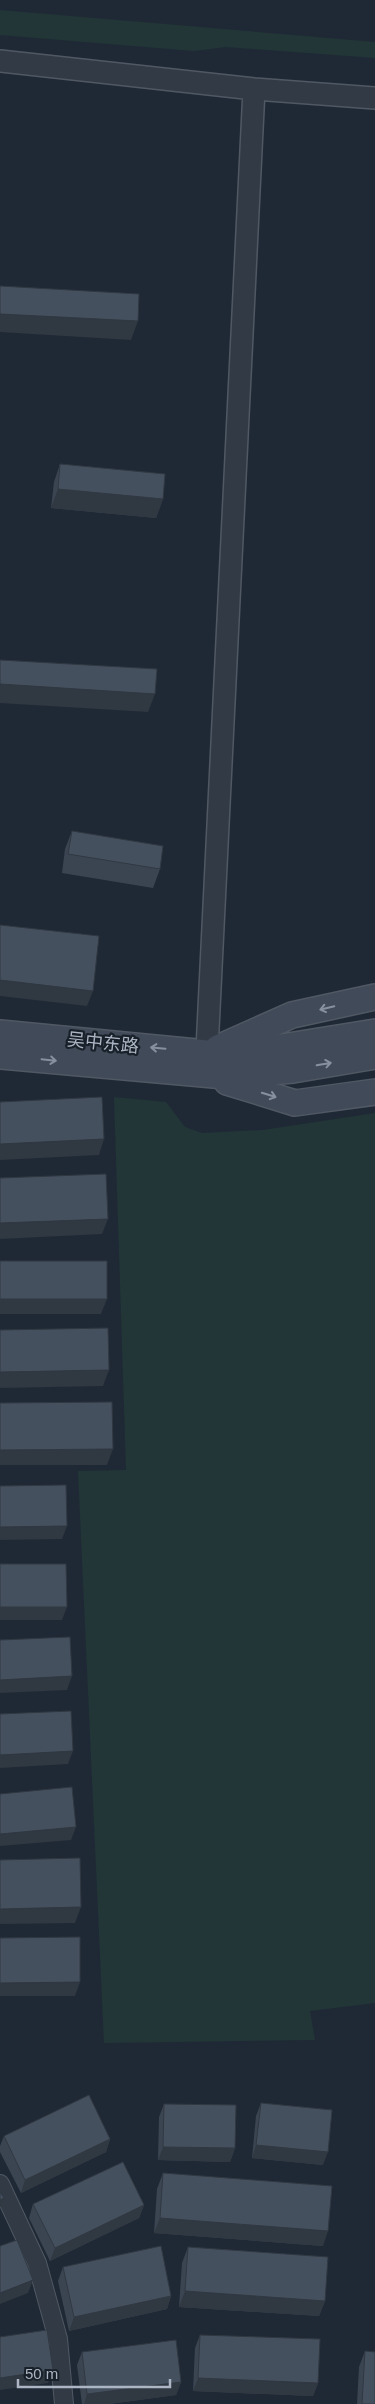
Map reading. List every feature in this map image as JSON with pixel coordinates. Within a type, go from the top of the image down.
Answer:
[{"type":"main road","points":[[206,1064],[292,1015],[375,997]]},
{"type":"main road","points":[[206,1064],[257,1051],[375,1032]]},
{"type":"main road","name":"吴中东路","points":[[0,1033],[206,1064]]},
{"type":"main road","name":"吴中东路","points":[[0,1056],[206,1064]]},
{"type":"main road","points":[[206,1064],[249,1075],[375,1056]]},
{"type":"main road","points":[[206,1064],[295,1102],[375,1092]]},
{"type":"street","points":[[0,61],[254,89],[375,98]]},
{"type":"street","points":[[206,1064],[254,89]]},
{"type":"street","points":[[0,2184],[37,2262],[58,2338],[64,2404]]},
{"type":"green space","points":[[0,10],[375,42],[375,58],[226,47],[194,51],[0,35]]},
{"type":"green space","points":[[114,1097],[166,1102],[185,1127],[202,1133],[263,1130],[375,1113],[375,2003],[310,2011],[315,2040],[104,2043],[78,1471],[126,1470]]},
{"type":"building","points":[[0,286],[139,294],[138,321],[0,314]]},
{"type":"building","points":[[60,464],[165,474],[163,499],[58,489]]},
{"type":"building","points":[[0,660],[157,669],[155,694],[0,684]]},
{"type":"building","points":[[72,831],[163,846],[160,869],[68,854]]},
{"type":"building","points":[[0,925],[99,936],[93,991],[0,980]]},
{"type":"building","points":[[102,1097],[104,1139],[0,1144],[0,1102]]},
{"type":"building","points":[[106,1174],[108,1219],[0,1223],[0,1178]]},
{"type":"building","points":[[0,1261],[107,1261],[107,1299],[0,1299]]},
{"type":"building","points":[[108,1328],[109,1370],[0,1372],[0,1330]]},
{"type":"building","points":[[112,1402],[113,1449],[0,1450],[0,1403]]},
{"type":"building","points":[[66,1485],[67,1526],[0,1527],[0,1486]]},
{"type":"building","points":[[0,1564],[66,1564],[67,1607],[0,1607]]},
{"type":"building","points":[[70,1637],[72,1676],[0,1680],[0,1640]]},
{"type":"building","points":[[71,1711],[73,1751],[0,1755],[0,1714]]},
{"type":"building","points":[[72,1787],[76,1827],[0,1834],[0,1794]]},
{"type":"building","points":[[80,1858],[81,1907],[0,1909],[0,1860]]},
{"type":"building","points":[[80,1937],[80,1982],[0,1983],[0,1938]]},
{"type":"building","points":[[89,2095],[110,2139],[25,2180],[4,2136]]},
{"type":"building","points":[[261,2103],[332,2110],[328,2152],[256,2145]]},
{"type":"building","points":[[164,2104],[236,2105],[235,2148],[163,2147]]},
{"type":"building","points":[[123,2162],[144,2205],[55,2248],[33,2204]]},
{"type":"building","points":[[163,2173],[332,2186],[328,2231],[160,2218]]},
{"type":"building","points":[[0,2192],[4,2198],[0,2200]]},
{"type":"building","points":[[17,2240],[33,2280],[0,2293],[0,2246]]},
{"type":"building","points":[[161,2246],[171,2296],[74,2317],[63,2267]]},
{"type":"building","points":[[188,2247],[328,2257],[325,2301],[185,2291]]},
{"type":"building","points":[[47,2330],[53,2370],[0,2378],[0,2337]]},
{"type":"building","points":[[200,2335],[320,2339],[318,2383],[198,2378]]},
{"type":"building","points":[[176,2340],[181,2382],[87,2394],[82,2352]]},
{"type":"building","points":[[365,2351],[375,2352],[375,2404],[362,2404]]}]
